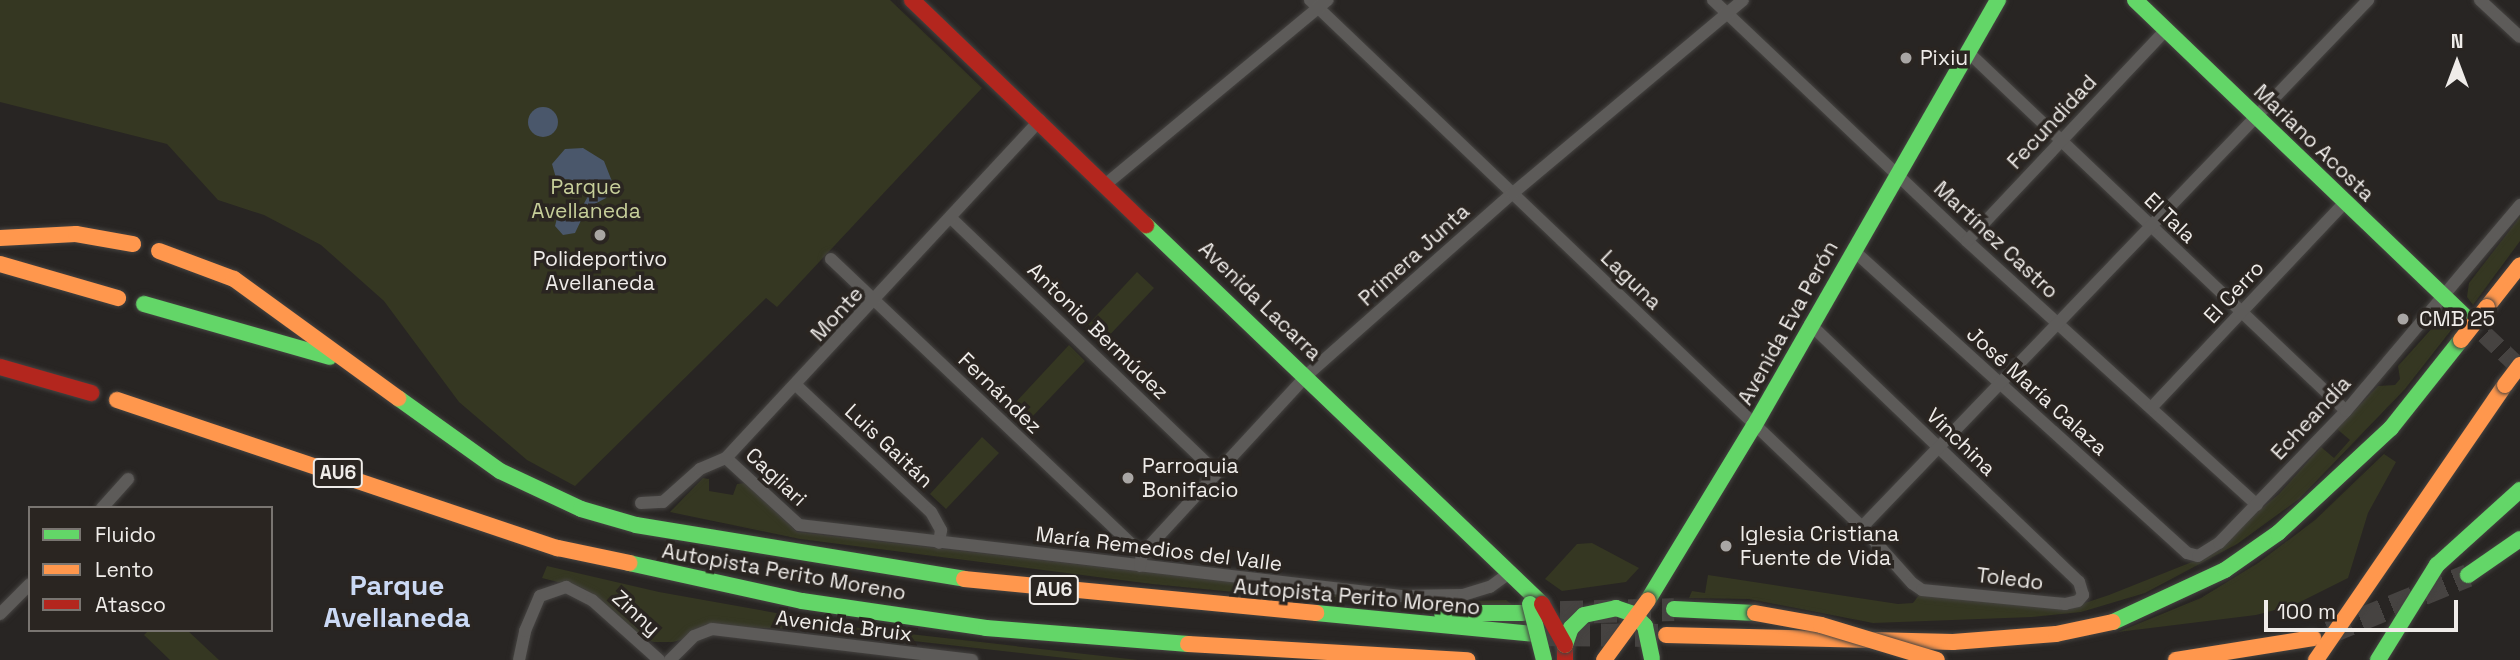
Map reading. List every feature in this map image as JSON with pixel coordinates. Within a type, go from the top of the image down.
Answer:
[{"type":"main road","name":"Avenida Lacarra","points":[[912,0],[1307,375],[1522,585],[1532,607]]},
{"type":"main road","name":"Avenida Eva Perón","points":[[1604,660],[1648,600],[1754,426],[1810,324],[1998,0]]},
{"type":"main road","name":"Mariano Acosta","points":[[2135,0],[2465,316]]},
{"type":"main road","points":[[0,238],[76,234],[133,244]]},
{"type":"main road","name":"Autopista Perito Moreno","points":[[159,251],[234,279],[500,471],[580,509],[636,525],[951,578],[1534,634]]},
{"type":"main road","points":[[0,264],[118,298]]},
{"type":"main road","points":[[1665,635],[1953,642],[2056,634],[2115,622],[2166,601],[2225,570],[2278,533],[2391,428],[2520,265]]},
{"type":"main road","name":"Autopista Perito Moreno","points":[[144,304],[347,362]]},
{"type":"main road","points":[[2316,660],[2520,365]]},
{"type":"main road","points":[[0,368],[91,393]]},
{"type":"main road","name":"Autopista Perito Moreno","points":[[117,400],[558,548],[802,601],[986,628],[1195,645],[1468,660]]},
{"type":"main road","points":[[2378,660],[2437,565],[2520,489]]},
{"type":"main road","points":[[2468,575],[2520,538]]},
{"type":"main road","points":[[1328,616],[1532,607]]},
{"type":"main road","points":[[1532,607],[1565,652]]},
{"type":"main road","points":[[1532,607],[1544,660]]},
{"type":"main road","points":[[1565,652],[1574,624],[1590,611],[1616,608],[1636,617],[1649,634],[1652,659]]},
{"type":"main road","points":[[1674,609],[1755,613],[1821,625],[1937,660]]},
{"type":"main road","points":[[2176,660],[2313,638]]},
{"type":"main road","points":[[1195,645],[1297,660]]},
{"type":"street","name":"Martínez Castro","points":[[1713,0],[1967,240],[2257,505]]},
{"type":"street","name":"Primera Junta","points":[[1141,560],[1216,472],[1307,375],[1513,193],[1743,0]]},
{"type":"street","points":[[1862,527],[2368,0]]},
{"type":"street","points":[[2480,0],[2520,37]]},
{"type":"street","points":[[1107,184],[1319,3]]},
{"type":"street","name":"Laguna","points":[[1319,3],[1754,426],[1862,527],[1922,590]]},
{"type":"street","name":"Fecundidad","points":[[1967,240],[2166,30]]},
{"type":"street","name":"El Tala","points":[[1968,52],[2346,411]]},
{"type":"street","name":"Monte","points":[[641,503],[663,502],[700,470],[726,458],[876,301],[1040,120]]},
{"type":"street","name":"El Cerro","points":[[2151,408],[2344,202]]},
{"type":"street","name":"Echeandía","points":[[2197,556],[2257,505],[2346,411],[2520,205]]},
{"type":"street","name":"Antonio Bermúdez","points":[[952,219],[1216,472]]},
{"type":"street","name":"José María Calaza","points":[[1853,250],[2187,553],[2197,556]]},
{"type":"street","name":"Fernández","points":[[831,259],[1141,560]]},
{"type":"street","name":"Vinchina","points":[[1810,324],[2083,589]]},
{"type":"street","name":"Luis Gaitán","points":[[796,386],[931,512],[941,530],[939,543]]},
{"type":"street","name":"Cagliari","points":[[726,458],[799,525]]},
{"type":"street","points":[[104,506],[128,478]]},
{"type":"street","name":"María Remedios del Valle","points":[[799,525],[939,543],[1141,560],[1441,597],[1490,587],[1509,573]]},
{"type":"street","points":[[0,614],[28,586]]},
{"type":"street","name":"Zinny","points":[[519,660],[535,605],[540,596],[558,587],[587,596],[660,660]]},
{"type":"street","name":"Toledo","points":[[1922,590],[2065,604],[2078,601],[2083,589]]},
{"type":"street","name":"Avenida Bruix","points":[[670,660],[694,636],[712,629],[972,660]]},
{"type":"green space","name":"Polideportivo Avellaneda","points":[[0,0],[890,0],[982,88],[777,307],[766,298],[575,486],[527,460],[459,402],[384,301],[321,245],[264,215],[218,200],[167,144],[0,102]]},
{"type":"green space","points":[[2520,217],[2520,241],[2473,305],[2467,297],[2469,283]]},
{"type":"green space","points":[[1137,272],[1154,288],[1102,343],[1085,328]]},
{"type":"green space","points":[[2435,325],[2452,329],[2405,389],[2299,499],[2237,544],[2145,593],[2081,612],[2032,617],[1873,623],[1749,599],[1689,598],[1692,591],[1705,593],[1708,575],[1898,604],[1913,603],[1919,595],[2076,606],[2109,595],[2202,558],[2279,494],[2321,447],[2334,458],[2350,440],[2337,429],[2378,386],[2395,385],[2400,379],[2398,366]]},
{"type":"green space","points":[[1069,345],[1085,361],[1032,417],[1016,402]]},
{"type":"green space","points":[[982,437],[999,453],[946,509],[930,494]]},
{"type":"green space","points":[[2384,454],[2396,462],[2368,513],[2348,578],[2294,605],[2256,615],[2118,632],[2201,598],[2258,563],[2315,520]]},
{"type":"green space","points":[[703,478],[709,479],[709,491],[733,495],[737,484],[745,483],[797,532],[1361,597],[1438,602],[1506,600],[1514,606],[1305,599],[1152,584],[800,539],[670,512]]},
{"type":"green space","points":[[1592,543],[1639,568],[1626,582],[1562,591],[1545,579],[1577,544]]},
{"type":"green space","points":[[547,566],[659,592],[865,629],[1138,660],[1083,660],[807,629],[726,627],[673,642],[654,642],[637,638],[585,589],[542,578]]},
{"type":"green space","points":[[147,632],[189,632],[219,660],[170,660],[144,635]]},
{"type":"water","points":[[543,107],[554,111],[558,122],[554,133],[543,137],[532,133],[528,122],[532,111]]},
{"type":"water","points":[[583,148],[604,161],[613,184],[606,198],[587,208],[575,233],[563,235],[555,226],[557,218],[581,209],[587,198],[580,181],[556,178],[552,164],[565,149]]},
{"type":"tunnel","points":[[2465,316],[2520,368]]},
{"type":"tunnel","points":[[2329,632],[2468,575]]},
{"type":"tunnel","points":[[1526,613],[1674,609]]},
{"type":"tunnel","points":[[1533,634],[1666,635]]},
{"type":"traffic: fast","points":[[1648,600],[1754,426],[1998,0]]},
{"type":"traffic: fast","points":[[2135,0],[2465,316]]},
{"type":"traffic: fast","points":[[1146,225],[1542,604]]},
{"type":"traffic: fast","points":[[144,304],[330,357]]},
{"type":"traffic: fast","points":[[2113,622],[2225,570],[2278,533],[2391,428],[2461,340]]},
{"type":"traffic: fast","points":[[398,398],[500,471],[581,509],[636,525],[964,579]]},
{"type":"traffic: fast","points":[[2378,660],[2437,565],[2520,490]]},
{"type":"traffic: fast","points":[[2468,575],[2520,539]]},
{"type":"traffic: fast","points":[[629,563],[802,601],[986,628],[1188,644]]},
{"type":"traffic: fast","points":[[1530,604],[1544,660]]},
{"type":"traffic: fast","points":[[1565,645],[1571,628],[1584,615],[1616,608],[1633,614],[1645,626],[1652,658]]},
{"type":"traffic: fast","points":[[1674,609],[1755,613]]},
{"type":"traffic: fast","points":[[1316,613],[1533,634]]},
{"type":"traffic: fast","points":[[1442,613],[1523,613]]},
{"type":"traffic: slow","points":[[0,238],[76,234],[133,244]]},
{"type":"traffic: slow","points":[[159,251],[234,279],[398,398]]},
{"type":"traffic: slow","points":[[0,264],[118,298]]},
{"type":"traffic: slow","points":[[2487,307],[2520,265]]},
{"type":"traffic: slow","points":[[2461,340],[2487,307]]},
{"type":"traffic: slow","points":[[2505,385],[2520,365]]},
{"type":"traffic: slow","points":[[2316,660],[2505,385]]},
{"type":"traffic: slow","points":[[117,400],[558,548],[629,563]]},
{"type":"traffic: slow","points":[[964,579],[1316,613]]},
{"type":"traffic: slow","points":[[1604,660],[1648,600]]},
{"type":"traffic: slow","points":[[1755,613],[1821,625],[1937,660]]},
{"type":"traffic: slow","points":[[1666,635],[1953,642],[2056,634],[2113,622]]},
{"type":"traffic: slow","points":[[2176,660],[2313,638]]},
{"type":"traffic: slow","points":[[1188,644],[1468,660]]},
{"type":"traffic: jam","points":[[912,0],[1146,225]]},
{"type":"traffic: jam","points":[[0,367],[91,393]]},
{"type":"traffic: jam","points":[[1542,604],[1565,645]]},
{"type":"traffic: jam","points":[[1565,645],[1565,660]]},
{"type":"place","name":"Pixiu","points":[[1906,58]]},
{"type":"place","name":"Polideportivo Avellaneda","points":[[600,235]]},
{"type":"place","name":"CMB 25","points":[[2403,319]]},
{"type":"place","name":"Parroquia Bonifacio","points":[[1128,478]]},
{"type":"place","name":"Iglesia Cristiana Fuente de Vida","points":[[1726,546]]},
{"type":"district","name":"Parque Avellaneda","points":[[397,601]]}]
